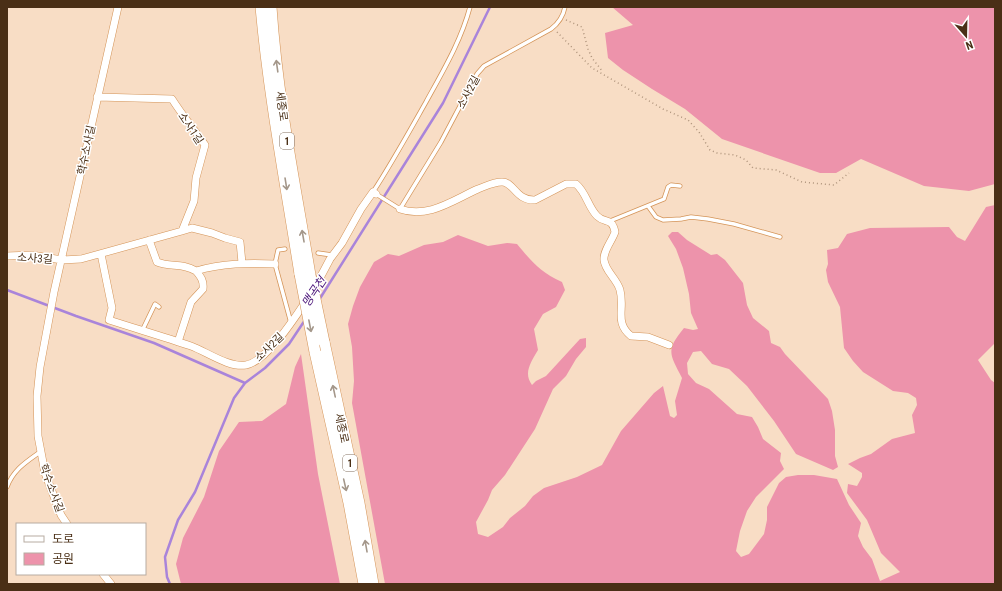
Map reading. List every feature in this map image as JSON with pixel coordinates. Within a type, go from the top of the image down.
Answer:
[{"type":"main road","name":"세종로","points":[[261,7],[277,131],[305,274],[324,342],[359,503],[372,584]]},
{"type":"main road","name":"세종로","points":[[271,7],[273,38],[315,352],[349,503],[364,584]]},
{"type":"street","name":"학수소사길","points":[[66,523],[61,515],[47,479],[40,452],[37,396],[40,367],[54,292],[118,7]]},
{"type":"street","name":"소사1길","points":[[97,97],[172,99],[181,114],[205,144],[196,178],[194,201],[182,230]]},
{"type":"street","points":[[399,208],[408,212],[424,212],[449,203],[489,184],[503,182],[508,184],[524,199],[535,200],[566,184],[576,184],[581,188],[595,214],[599,218],[610,221],[614,226],[615,232],[605,253],[604,259],[605,265],[620,289],[622,300],[622,326],[631,336],[648,337],[669,345]]},
{"type":"street","name":"소사2길","points":[[101,254],[112,308],[109,320],[193,347],[234,365],[246,365],[258,359],[280,339],[319,282],[361,208],[374,193]]},
{"type":"street","points":[[62,260],[81,259],[192,228],[240,242],[242,263]]},
{"type":"street","points":[[149,240],[157,262],[166,265],[178,264],[188,266],[202,277],[204,283],[203,289],[191,302],[178,342]]},
{"type":"street","name":"소사3길","points":[[7,256],[32,255],[62,260]]},
{"type":"street","points":[[196,271],[210,266],[242,263],[275,264]]},
{"type":"street","points":[[104,575],[111,584]]},
{"type":"lane","points":[[399,208],[374,193],[442,74],[465,26],[470,7]]},
{"type":"lane","name":"소사2길","points":[[399,208],[441,142],[477,74],[484,66],[553,28],[560,22],[565,7]]},
{"type":"lane","points":[[610,221],[664,199],[668,187],[671,185],[680,186]]},
{"type":"lane","points":[[648,206],[656,217],[663,220],[681,220],[691,217],[708,219],[734,224],[780,237]]},
{"type":"lane","points":[[285,249],[278,250],[275,264],[291,324]]},
{"type":"lane","points":[[318,253],[333,255]]},
{"type":"lane","points":[[142,330],[155,304],[159,307]]},
{"type":"lane","name":"학수소사길","points":[[7,487],[11,477],[23,465],[40,452]]},
{"type":"path","points":[[562,18],[582,27],[592,58],[604,74]]},
{"type":"path","points":[[553,28],[592,68],[663,109],[688,120],[699,132],[710,150],[717,153],[735,155],[746,160],[753,168],[776,170],[802,182],[834,185],[849,173]]},
{"type":"green space","points":[[612,7],[995,7],[995,184],[969,191],[924,186],[861,159],[836,173],[820,173],[722,139],[685,109],[623,70],[608,58],[605,33],[633,25]]},
{"type":"green space","points":[[995,205],[995,343],[978,360],[991,380],[995,383],[995,584],[385,584],[352,403],[354,381],[352,347],[348,324],[360,287],[374,262],[388,254],[399,256],[424,245],[443,242],[458,235],[488,246],[507,243],[517,244],[537,266],[562,282],[565,290],[556,307],[543,314],[534,329],[538,350],[528,372],[529,381],[532,385],[536,381],[546,376],[580,339],[586,338],[586,347],[576,359],[566,376],[553,389],[535,429],[505,475],[492,490],[476,522],[478,534],[488,537],[503,527],[510,518],[525,506],[533,496],[544,488],[577,477],[602,465],[621,431],[654,393],[663,386],[670,416],[674,418],[677,415],[675,401],[682,378],[672,358],[672,348],[674,342],[684,328],[693,330],[698,329],[691,313],[689,294],[683,268],[676,249],[668,236],[672,232],[678,232],[687,240],[711,255],[717,254],[725,260],[743,283],[747,305],[753,318],[769,331],[771,343],[780,347],[828,399],[832,411],[835,430],[835,456],[838,467],[833,470],[796,454],[774,421],[747,386],[729,369],[712,364],[701,351],[693,352],[687,363],[688,374],[696,383],[709,389],[737,414],[752,417],[763,439],[781,453],[780,461],[784,469],[756,497],[747,511],[740,531],[736,551],[741,557],[749,554],[764,534],[767,520],[767,507],[779,483],[786,477],[814,475],[837,479],[849,505],[861,523],[858,536],[863,547],[872,559],[880,581],[900,572],[881,553],[867,520],[847,493],[848,484],[857,486],[862,477],[862,473],[848,464],[871,454],[892,439],[915,433],[912,415],[917,405],[916,398],[908,393],[893,391],[863,372],[844,348],[840,307],[828,282],[826,270],[828,264],[827,250],[838,248],[847,234],[870,228],[949,227],[957,237],[965,241],[986,207]]},
{"type":"green space","points":[[301,354],[318,474],[340,584],[181,584],[176,564],[183,538],[204,497],[219,451],[239,422],[262,421],[286,404],[295,367]]},
{"type":"waterway","name":"맹곡천","points":[[319,300],[443,103],[490,7]]},
{"type":"waterway","points":[[7,290],[154,343],[245,383]]},
{"type":"waterway","name":"맹곡천","points":[[170,584],[167,577],[165,557],[178,520],[195,492],[234,398],[245,383],[265,368],[289,344],[305,320]]}]
